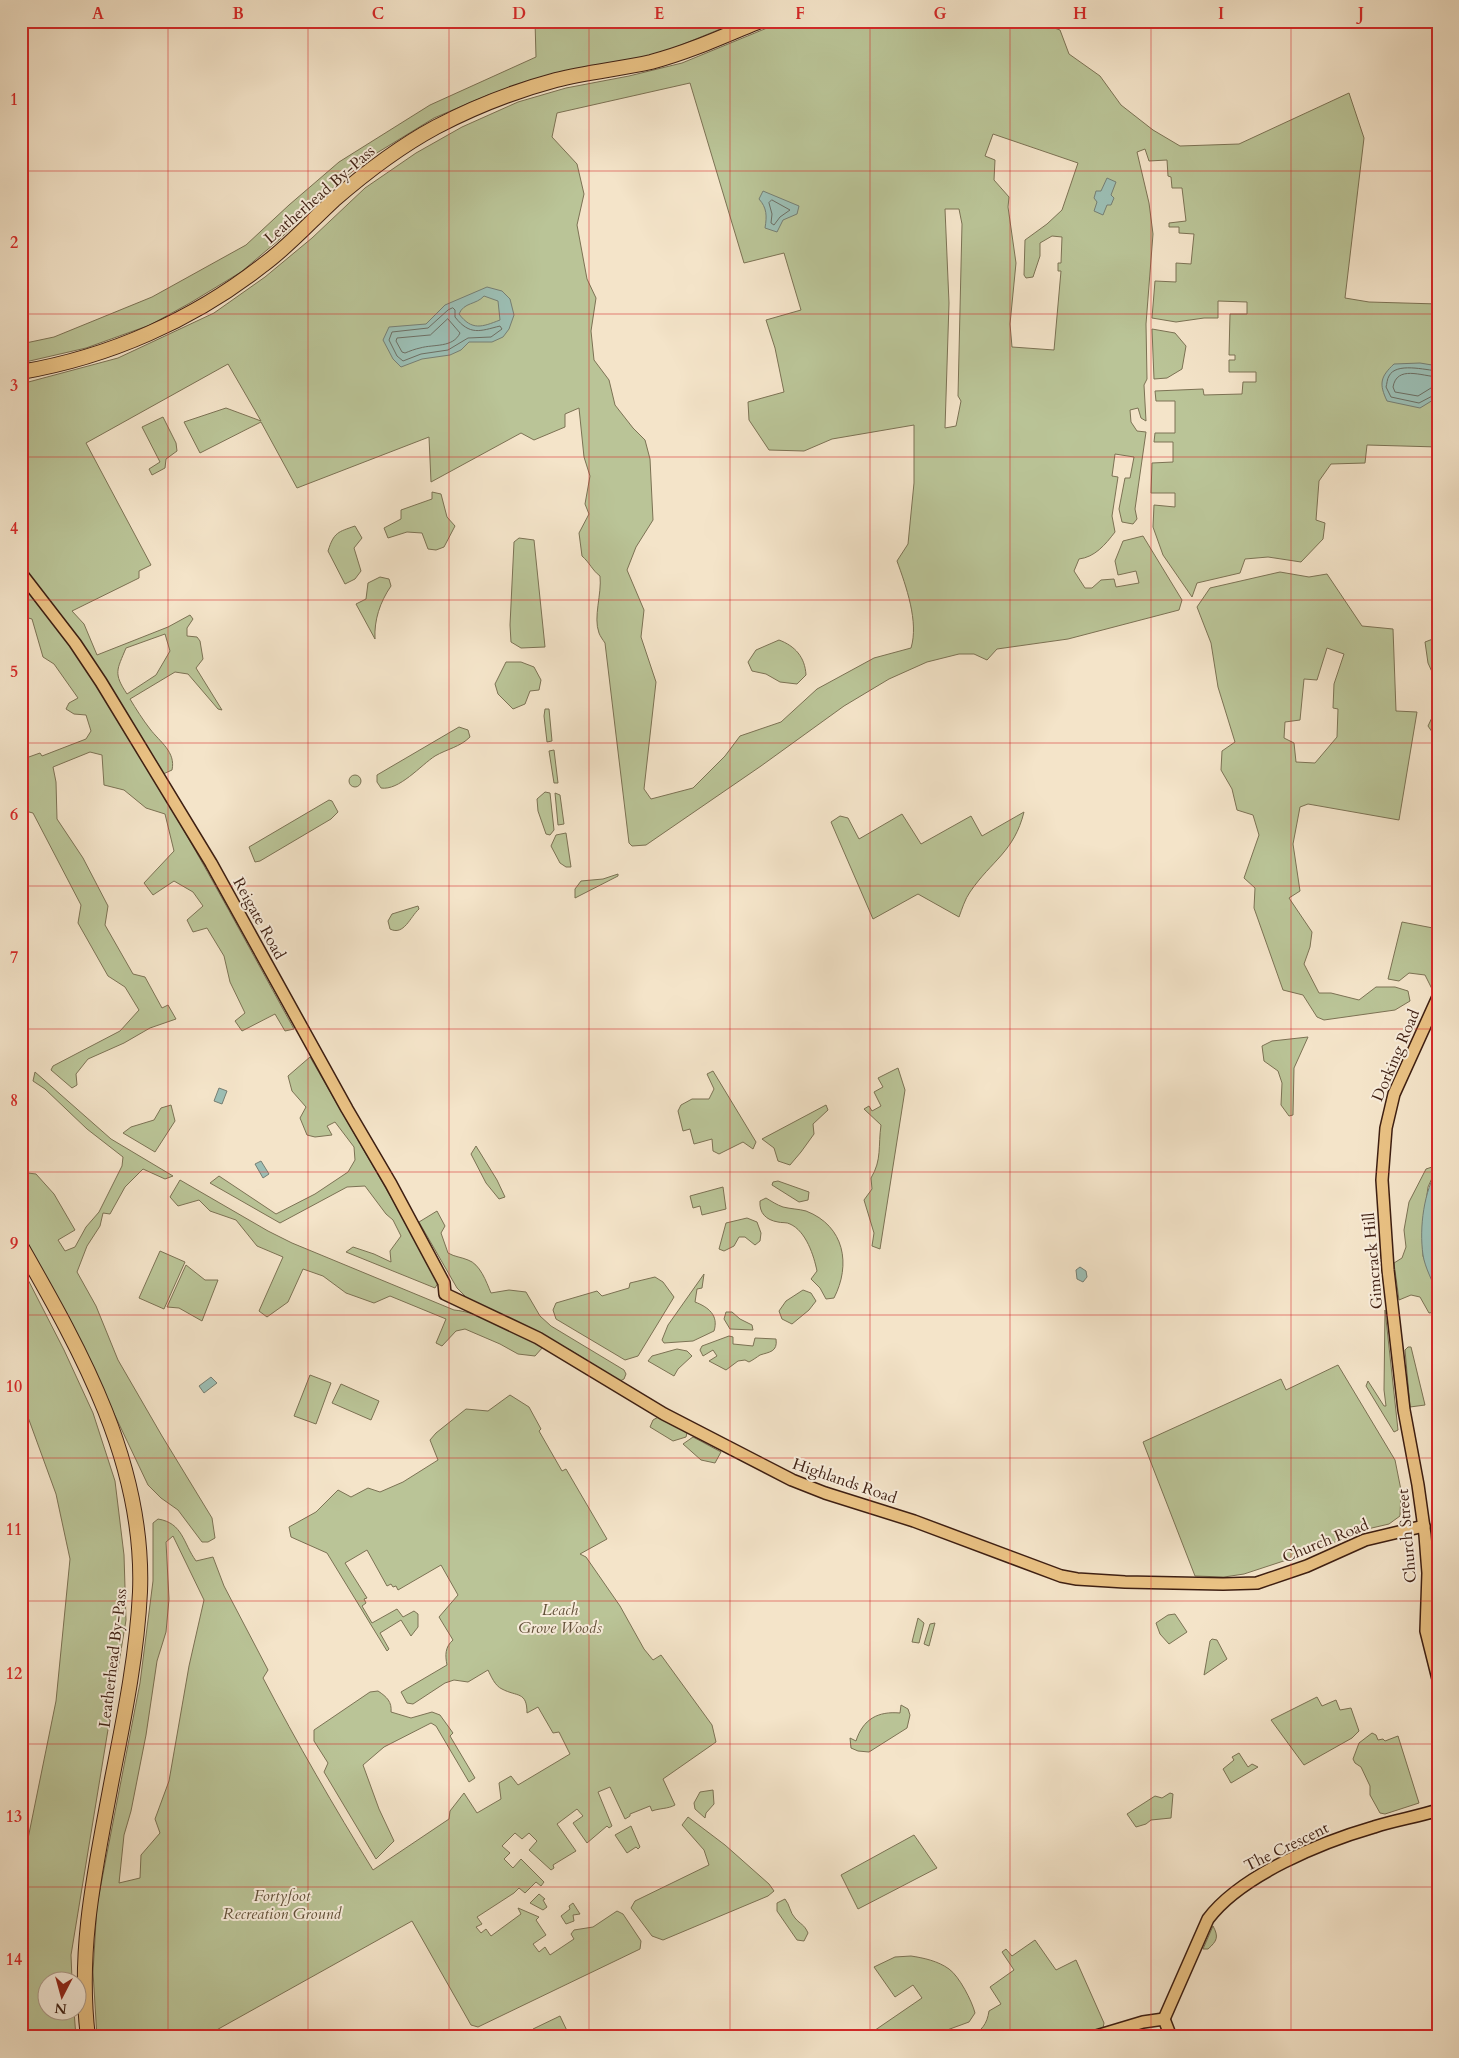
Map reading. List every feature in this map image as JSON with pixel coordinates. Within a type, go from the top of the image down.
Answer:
[{"type":"highway","name":"Leatherhead By-Pass","points":[[21,372],[57,365],[104,352],[189,314],[228,290],[264,264],[363,176],[436,128],[475,108],[558,80],[624,68],[675,55],[760,21]]},
{"type":"highway","name":"Leatherhead By-Pass","points":[[21,1246],[77,1348],[101,1398],[127,1473],[135,1510],[140,1592],[131,1674],[86,1925],[84,1984],[88,2037]]},
{"type":"main road","name":"Reigate Road","points":[[21,573],[75,643],[102,682],[211,863],[347,1109],[391,1184],[444,1283],[445,1294]]},
{"type":"main road","name":"Dorking Road","points":[[1386,1128],[1394,1094],[1438,996]]},
{"type":"main road","name":"Gimcrack Hill","points":[[1386,1128],[1383,1153],[1382,1200],[1402,1391]]},
{"type":"main road","name":"Highlands Road","points":[[445,1294],[538,1338],[664,1414],[808,1487],[905,1518],[1061,1576],[1093,1580],[1237,1584]]},
{"type":"main road","name":"Church Street","points":[[1402,1391],[1424,1526],[1428,1573],[1426,1631],[1438,1679]]},
{"type":"main road","name":"Church Road","points":[[1237,1584],[1257,1583],[1284,1574],[1365,1540],[1424,1526]]},
{"type":"main road","name":"The Crescent","points":[[1164,2019],[1208,1919],[1215,1910],[1240,1889],[1265,1873],[1344,1836],[1438,1810]]},
{"type":"main road","points":[[1094,2037],[1143,2022],[1164,2019],[1171,2037]]},
{"type":"green space","points":[[535,21],[740,21],[659,54],[546,76],[488,95],[434,118],[367,159],[241,272],[190,303],[150,325],[86,348],[21,363],[21,344],[54,337],[152,297],[246,245],[339,162],[430,105],[536,57]]},
{"type":"green space","points":[[784,21],[1035,21],[1060,30],[1069,54],[1100,76],[1121,105],[1153,130],[1180,146],[1239,144],[1349,93],[1364,138],[1345,298],[1369,302],[1438,304],[1438,447],[1367,445],[1365,463],[1331,464],[1319,481],[1316,520],[1325,523],[1323,539],[1301,562],[1268,557],[1245,559],[1240,573],[1197,583],[1192,597],[1163,555],[1153,527],[1154,505],[1175,507],[1175,493],[1151,493],[1152,463],[1173,462],[1173,442],[1154,442],[1155,433],[1175,433],[1175,401],[1156,401],[1155,391],[1203,389],[1204,395],[1242,394],[1243,382],[1256,382],[1256,372],[1229,372],[1229,360],[1235,360],[1235,355],[1229,355],[1230,314],[1247,314],[1247,302],[1218,301],[1218,318],[1176,322],[1152,318],[1155,281],[1176,282],[1176,263],[1191,264],[1194,234],[1179,233],[1179,227],[1169,227],[1169,223],[1186,221],[1182,188],[1172,188],[1171,177],[1168,176],[1167,160],[1149,161],[1145,149],[1137,152],[1149,203],[1153,234],[1146,324],[1147,379],[1144,385],[1146,421],[1141,418],[1138,408],[1130,410],[1131,422],[1137,431],[1146,432],[1135,509],[1137,519],[1133,524],[1122,522],[1119,509],[1125,478],[1130,478],[1134,457],[1115,454],[1112,476],[1118,477],[1112,516],[1115,532],[1095,553],[1079,559],[1074,571],[1085,588],[1092,588],[1101,580],[1114,579],[1116,587],[1139,583],[1136,571],[1118,575],[1115,561],[1123,541],[1143,536],[1182,600],[1179,610],[1068,639],[997,649],[987,660],[974,654],[959,654],[927,662],[889,679],[844,706],[646,845],[632,846],[629,843],[605,643],[597,627],[600,576],[582,556],[579,533],[589,514],[585,504],[590,476],[584,457],[579,408],[565,414],[565,427],[534,440],[521,433],[431,482],[429,437],[297,488],[261,422],[200,453],[184,422],[226,408],[261,421],[228,364],[86,443],[151,565],[139,571],[139,578],[72,611],[84,624],[97,655],[168,627],[190,615],[193,619],[187,628],[187,636],[197,637],[200,641],[203,659],[196,668],[222,710],[218,709],[188,674],[175,672],[130,699],[147,726],[172,758],[172,770],[161,775],[61,616],[21,565],[21,384],[118,358],[214,313],[265,277],[312,238],[365,188],[416,153],[462,127],[518,102],[566,88],[629,76],[682,63]],"holes":[[[690,83],[744,263],[784,253],[801,310],[766,320],[775,348],[784,392],[748,402],[749,420],[769,450],[804,451],[832,439],[914,425],[914,483],[908,544],[897,561],[912,616],[913,638],[911,648],[874,658],[817,689],[781,722],[740,736],[725,756],[693,788],[651,799],[644,789],[656,682],[641,637],[644,610],[627,570],[636,547],[653,520],[650,459],[645,440],[615,405],[609,380],[594,360],[591,331],[596,298],[587,279],[577,225],[584,194],[577,164],[552,137],[557,113]],[[993,134],[1078,163],[1062,210],[1025,240],[1024,275],[1026,278],[1033,277],[1040,256],[1040,243],[1052,236],[1062,237],[1061,263],[1058,263],[1058,271],[1061,271],[1054,350],[1012,347],[1010,324],[1016,263],[1008,207],[1009,197],[994,180],[995,160],[985,156]],[[945,209],[959,209],[962,224],[958,396],[961,401],[956,426],[945,428],[949,303]],[[165,634],[170,651],[156,675],[127,694],[118,676],[120,662],[126,648]]]},
{"type":"green space","points":[[1152,329],[1175,333],[1186,346],[1182,369],[1167,378],[1154,379]]},
{"type":"green space","points":[[163,417],[176,443],[177,451],[166,459],[165,468],[152,475],[149,469],[160,462],[142,427]]},
{"type":"green space","points":[[432,492],[441,494],[447,517],[455,526],[444,547],[436,550],[428,549],[422,533],[407,532],[388,538],[384,528],[401,519],[401,510],[432,499]]},
{"type":"green space","points":[[355,526],[362,538],[354,548],[361,571],[355,579],[345,584],[328,551],[332,540],[337,534]]},
{"type":"green space","points":[[519,538],[534,540],[545,647],[521,648],[511,642],[510,625],[514,542]]},
{"type":"green space","points":[[1280,572],[1309,577],[1327,574],[1362,626],[1393,629],[1396,711],[1417,712],[1399,820],[1308,804],[1300,807],[1293,844],[1300,891],[1289,898],[1312,932],[1310,947],[1304,964],[1319,993],[1331,993],[1359,1000],[1376,987],[1395,987],[1408,991],[1410,1001],[1395,1010],[1324,1020],[1317,1017],[1303,995],[1283,990],[1254,908],[1255,888],[1244,878],[1259,835],[1253,815],[1237,810],[1232,789],[1221,770],[1222,751],[1235,742],[1218,687],[1211,643],[1197,607],[1210,588]],"holes":[[[1327,648],[1344,654],[1334,684],[1333,708],[1338,709],[1337,737],[1315,763],[1296,762],[1294,743],[1284,738],[1285,722],[1300,720],[1304,679],[1317,680]]]},
{"type":"green space","points":[[380,577],[389,579],[391,586],[378,611],[375,639],[356,604],[366,599],[368,583]]},
{"type":"green space","points":[[21,584],[35,599],[72,648],[140,755],[207,871],[294,1029],[285,1031],[275,1014],[242,1031],[235,1021],[245,1013],[230,982],[224,956],[207,928],[193,932],[187,920],[203,906],[193,892],[174,881],[153,895],[144,883],[174,851],[165,814],[146,808],[124,790],[104,785],[102,755],[90,752],[53,767],[56,782],[57,819],[83,858],[108,906],[105,925],[133,974],[145,977],[162,1008],[168,1005],[176,1019],[150,1028],[124,1043],[88,1059],[76,1074],[77,1085],[72,1088],[51,1070],[53,1066],[120,1031],[139,1010],[125,987],[108,976],[78,923],[81,905],[33,813],[25,811],[21,801],[21,752],[26,758],[40,753],[42,756],[86,739],[91,731],[86,715],[74,714],[66,709],[69,703],[78,698],[54,664],[43,657],[32,619],[21,616]]},
{"type":"green space","points":[[1438,637],[1438,685],[1428,663],[1425,642]]},
{"type":"green space","points":[[779,640],[790,645],[804,663],[806,675],[797,684],[780,682],[766,674],[752,671],[748,662],[756,650]]},
{"type":"green space","points":[[506,662],[521,662],[534,667],[541,680],[539,690],[530,691],[525,704],[513,709],[498,694],[495,684]]},
{"type":"green space","points":[[1438,696],[1437,739],[1428,726],[1437,707]]},
{"type":"green space","points":[[545,709],[549,709],[552,741],[547,742],[544,716]]},
{"type":"green space","points":[[459,727],[468,730],[470,737],[458,746],[435,756],[402,782],[388,788],[381,788],[377,782],[377,775]]},
{"type":"green space","points":[[554,750],[558,783],[554,783],[549,751]]},
{"type":"green space","points":[[357,775],[360,776],[360,786],[353,787],[350,786],[349,779],[350,776]]},
{"type":"green space","points":[[545,792],[550,793],[554,830],[550,835],[546,834],[538,811],[537,799]]},
{"type":"green space","points":[[555,793],[560,795],[564,824],[558,825]]},
{"type":"green space","points":[[329,800],[332,801],[338,812],[331,819],[260,861],[255,862],[249,847]]},
{"type":"green space","points":[[1024,812],[1014,837],[1002,855],[970,892],[959,917],[918,894],[873,919],[831,822],[840,816],[848,818],[859,839],[902,814],[921,844],[971,816],[982,836]]},
{"type":"green space","points":[[566,833],[571,867],[566,867],[560,863],[551,846],[556,835]]},
{"type":"green space","points":[[618,874],[618,876],[575,898],[575,889],[581,881],[603,879]]},
{"type":"green space","points":[[418,906],[419,909],[403,928],[399,930],[390,929],[388,921],[392,914]]},
{"type":"green space","points":[[1402,922],[1438,929],[1438,978],[1432,989],[1425,975],[1409,973],[1399,981],[1388,979]]},
{"type":"green space","points":[[1308,1037],[1294,1068],[1293,1115],[1289,1116],[1281,1105],[1282,1083],[1278,1071],[1264,1061],[1262,1046],[1272,1041]]},
{"type":"green space","points":[[310,1057],[438,1283],[435,1288],[346,1252],[353,1247],[391,1262],[390,1251],[401,1236],[393,1220],[386,1214],[365,1186],[347,1187],[280,1223],[210,1183],[219,1176],[276,1214],[315,1194],[348,1172],[355,1160],[354,1147],[335,1122],[327,1126],[332,1135],[315,1137],[307,1135],[300,1118],[306,1107],[292,1091],[288,1076]]},
{"type":"green space","points":[[898,1068],[905,1090],[880,1249],[872,1246],[874,1233],[864,1200],[872,1189],[871,1178],[877,1165],[881,1125],[864,1109],[869,1106],[872,1111],[881,1106],[874,1092],[883,1087],[878,1078]]},
{"type":"green space","points":[[713,1071],[756,1142],[753,1149],[743,1142],[719,1154],[713,1151],[712,1139],[694,1144],[690,1129],[683,1131],[678,1111],[681,1105],[692,1099],[709,1099],[714,1089],[707,1074]]},
{"type":"green space","points":[[35,1072],[111,1139],[173,1176],[165,1179],[143,1169],[125,1187],[110,1214],[103,1213],[100,1226],[87,1246],[77,1272],[96,1306],[118,1360],[212,1518],[215,1538],[208,1542],[202,1542],[178,1510],[161,1498],[148,1485],[80,1342],[21,1235],[21,1140],[22,1167],[28,1173],[36,1174],[54,1194],[75,1230],[58,1240],[65,1251],[75,1247],[86,1227],[99,1212],[122,1166],[123,1157],[87,1129],[45,1089],[33,1081]]},
{"type":"green space","points":[[171,1105],[175,1121],[155,1152],[123,1133],[131,1127],[154,1120],[161,1108]]},
{"type":"green space","points":[[826,1105],[828,1110],[813,1124],[814,1134],[790,1165],[778,1161],[774,1148],[762,1139]]},
{"type":"green space","points":[[476,1146],[505,1197],[499,1199],[486,1183],[471,1154]]},
{"type":"green space","points":[[1438,1165],[1428,1187],[1423,1224],[1423,1256],[1438,1295],[1438,1312],[1429,1313],[1420,1297],[1411,1295],[1399,1300],[1394,1263],[1402,1258],[1406,1247],[1404,1230],[1409,1202],[1426,1169]]},
{"type":"green space","points":[[180,1180],[292,1243],[454,1310],[487,1319],[543,1347],[535,1356],[518,1354],[465,1329],[456,1331],[442,1346],[436,1343],[446,1319],[390,1296],[374,1303],[346,1293],[323,1276],[303,1269],[288,1302],[267,1317],[259,1311],[283,1257],[257,1246],[236,1220],[210,1211],[199,1200],[178,1206],[170,1197]]},
{"type":"green space","points":[[778,1181],[809,1192],[808,1200],[799,1202],[772,1185],[773,1182]]},
{"type":"green space","points":[[723,1187],[726,1209],[702,1215],[700,1206],[693,1208],[690,1196]]},
{"type":"green space","points":[[1438,1194],[1438,1266],[1433,1249],[1432,1230]]},
{"type":"green space","points":[[766,1198],[783,1207],[806,1211],[819,1218],[829,1226],[836,1236],[843,1260],[842,1273],[834,1298],[826,1299],[820,1288],[811,1279],[817,1271],[814,1258],[801,1232],[789,1223],[770,1220],[764,1215],[760,1201]]},
{"type":"green space","points":[[437,1211],[445,1226],[441,1233],[448,1253],[476,1265],[491,1293],[509,1290],[526,1292],[540,1316],[551,1326],[624,1370],[626,1374],[624,1379],[620,1381],[572,1351],[528,1327],[469,1300],[457,1288],[419,1222]]},
{"type":"green space","points":[[747,1218],[757,1222],[761,1233],[760,1241],[755,1245],[745,1237],[739,1237],[734,1246],[724,1251],[719,1249],[726,1223]]},
{"type":"green space","points":[[160,1251],[185,1262],[164,1309],[139,1298]]},
{"type":"green space","points":[[186,1265],[205,1280],[218,1280],[202,1321],[179,1308],[167,1307]]},
{"type":"green space","points":[[21,1266],[64,1350],[93,1413],[115,1481],[124,1555],[126,1620],[71,1955],[72,1970],[38,1970],[38,2020],[75,2020],[76,2037],[21,2037],[21,1873],[56,1701],[70,1559],[56,1494],[21,1398]]},
{"type":"green space","points":[[704,1274],[702,1288],[697,1289],[695,1302],[704,1306],[714,1316],[714,1331],[693,1341],[664,1343],[662,1340],[668,1325]]},
{"type":"green space","points":[[655,1277],[663,1282],[674,1297],[638,1356],[625,1360],[556,1319],[553,1310],[556,1303],[597,1291],[602,1296],[629,1288],[630,1283]]},
{"type":"green space","points":[[803,1290],[811,1293],[816,1301],[809,1310],[792,1324],[782,1319],[779,1311],[786,1301]]},
{"type":"green space","points":[[1385,1310],[1398,1430],[1394,1432],[1366,1386],[1368,1381],[1384,1406],[1386,1406],[1384,1390]]},
{"type":"green space","points":[[726,1312],[732,1312],[740,1319],[752,1325],[753,1330],[730,1329],[724,1319]]},
{"type":"green space","points":[[729,1336],[733,1337],[733,1344],[753,1346],[755,1338],[776,1339],[776,1347],[772,1351],[760,1355],[749,1362],[745,1360],[738,1361],[726,1370],[709,1361],[717,1356],[713,1350],[703,1356],[700,1350],[702,1346]]},
{"type":"green space","points":[[1411,1347],[1425,1405],[1410,1407],[1405,1350]]},
{"type":"green space","points":[[677,1349],[687,1351],[692,1356],[678,1369],[674,1376],[648,1361],[652,1356]]},
{"type":"green space","points":[[1338,1365],[1395,1460],[1401,1490],[1400,1516],[1389,1524],[1346,1534],[1347,1537],[1311,1552],[1244,1574],[1224,1577],[1195,1576],[1143,1442],[1281,1379],[1286,1390]]},
{"type":"green space","points":[[310,1375],[331,1383],[316,1424],[294,1416]]},
{"type":"green space","points":[[341,1384],[379,1401],[371,1420],[332,1403]]},
{"type":"green space","points":[[510,1395],[529,1407],[541,1429],[539,1431],[562,1471],[566,1469],[607,1539],[580,1554],[586,1557],[620,1606],[644,1649],[653,1660],[661,1655],[712,1725],[716,1742],[663,1779],[675,1805],[652,1811],[650,1806],[630,1814],[625,1819],[610,1787],[598,1792],[612,1826],[609,1828],[607,1826],[587,1843],[573,1823],[583,1816],[577,1809],[557,1824],[576,1851],[553,1865],[554,1868],[551,1870],[529,1850],[537,1841],[529,1833],[522,1839],[515,1833],[502,1846],[510,1853],[504,1859],[513,1868],[521,1859],[544,1882],[541,1886],[536,1882],[525,1893],[519,1888],[477,1917],[482,1924],[476,1927],[481,1933],[486,1929],[491,1936],[521,1914],[518,1908],[539,1917],[536,1920],[546,1935],[533,1944],[539,1952],[545,1947],[550,1955],[574,1939],[571,1934],[574,1930],[593,1927],[617,1911],[623,1914],[641,1941],[640,1949],[478,2027],[471,2025],[412,1921],[204,2037],[97,2037],[93,1972],[97,1905],[140,1683],[153,1581],[153,1523],[158,1519],[166,1521],[178,1529],[196,1561],[213,1557],[224,1586],[268,1670],[263,1678],[316,1775],[373,1870],[449,1819],[450,1811],[464,1793],[477,1813],[501,1799],[499,1783],[511,1776],[518,1785],[570,1754],[559,1732],[553,1733],[538,1707],[527,1713],[527,1706],[523,1698],[497,1686],[488,1670],[468,1682],[454,1680],[445,1683],[413,1704],[407,1703],[401,1692],[447,1665],[446,1651],[448,1645],[453,1640],[439,1617],[458,1595],[441,1565],[398,1590],[396,1586],[393,1587],[391,1584],[387,1586],[367,1550],[345,1563],[367,1598],[364,1599],[366,1603],[362,1606],[372,1623],[397,1609],[403,1617],[414,1611],[418,1614],[418,1627],[411,1636],[401,1620],[380,1633],[389,1649],[387,1651],[327,1553],[291,1537],[289,1527],[316,1512],[338,1490],[351,1497],[368,1488],[380,1492],[403,1482],[438,1460],[430,1440],[436,1433],[466,1409],[488,1411]],"holes":[[[173,1536],[204,1600],[189,1666],[169,1781],[155,1819],[160,1833],[141,1855],[140,1878],[119,1883],[124,1835],[131,1811],[146,1735],[157,1661],[166,1632],[169,1599],[166,1542]]]},
{"type":"green space","points":[[660,1416],[687,1433],[686,1437],[673,1441],[650,1427],[653,1420]]},
{"type":"green space","points":[[693,1437],[721,1452],[715,1463],[701,1460],[683,1444]]},
{"type":"green space","points":[[1175,1614],[1187,1632],[1169,1644],[1160,1634],[1156,1623],[1168,1615]]},
{"type":"green space","points":[[918,1618],[924,1623],[919,1643],[912,1642]]},
{"type":"green space","points":[[935,1623],[929,1646],[924,1644],[930,1624]]},
{"type":"green space","points":[[1212,1639],[1217,1640],[1227,1659],[1204,1675],[1210,1641]]},
{"type":"green space","points":[[378,1691],[388,1700],[391,1705],[391,1712],[411,1718],[432,1712],[440,1715],[453,1733],[450,1736],[475,1778],[469,1782],[436,1726],[431,1723],[384,1747],[363,1765],[379,1809],[394,1841],[376,1859],[324,1772],[328,1763],[314,1741],[314,1730],[370,1692]]},
{"type":"green space","points":[[1317,1697],[1322,1706],[1336,1700],[1340,1710],[1351,1708],[1359,1731],[1352,1738],[1304,1765],[1271,1720]]},
{"type":"green space","points":[[901,1705],[908,1709],[910,1715],[907,1728],[869,1752],[851,1748],[850,1738],[856,1741],[867,1722],[885,1713],[900,1713]]},
{"type":"green space","points":[[1372,1733],[1376,1735],[1378,1740],[1383,1739],[1385,1741],[1398,1736],[1419,1803],[1385,1814],[1380,1813],[1370,1795],[1370,1786],[1361,1767],[1353,1759],[1359,1743]]},
{"type":"green space","points":[[1239,1753],[1248,1767],[1252,1764],[1258,1767],[1231,1783],[1223,1769],[1234,1760],[1232,1757]]},
{"type":"green space","points":[[713,1790],[714,1804],[706,1813],[705,1818],[695,1809],[694,1803],[700,1792]]},
{"type":"green space","points":[[1170,1793],[1173,1794],[1171,1818],[1151,1820],[1146,1824],[1136,1827],[1127,1814],[1155,1796],[1162,1798]]},
{"type":"green space","points":[[688,1817],[725,1845],[769,1884],[774,1891],[768,1896],[663,1940],[652,1936],[631,1908],[635,1901],[709,1865],[704,1850],[682,1825]]},
{"type":"green space","points":[[631,1826],[640,1847],[638,1849],[636,1847],[627,1853],[615,1835]]},
{"type":"green space","points":[[914,1835],[937,1868],[858,1909],[841,1875]]},
{"type":"green space","points":[[539,1894],[545,1899],[543,1900],[547,1907],[543,1910],[530,1903]]},
{"type":"green space","points":[[785,1899],[793,1916],[804,1926],[808,1933],[804,1941],[797,1940],[777,1911],[777,1903]]},
{"type":"green space","points":[[573,1903],[580,1914],[573,1915],[574,1921],[566,1924],[561,1916],[570,1909],[569,1906]]},
{"type":"green space","points":[[1213,1926],[1216,1933],[1215,1941],[1208,1949],[1203,1949]]},
{"type":"green space","points":[[1035,1940],[1056,1970],[1076,1960],[1104,2023],[1103,2028],[1078,2037],[969,2037],[983,2027],[989,2011],[1001,2004],[990,1987],[1014,1970],[1002,1952],[1006,1949],[1012,1956]]},
{"type":"green space","points":[[911,1956],[936,1962],[953,1972],[965,1989],[975,2013],[969,2022],[928,2037],[865,2037],[922,1998],[913,1985],[895,1997],[874,1967],[895,1957]]},
{"type":"green space","points":[[560,2016],[569,2035],[573,2033],[575,2037],[538,2037],[533,2029]]},
{"type":"water","points":[[1107,178],[1116,182],[1111,195],[1114,198],[1111,205],[1107,205],[1103,215],[1094,211],[1097,202],[1094,198],[1096,191],[1101,191]]},
{"type":"water","points":[[763,191],[799,206],[797,214],[783,220],[777,232],[765,228],[766,212],[759,199]]},
{"type":"water","points":[[487,287],[502,291],[510,299],[514,315],[509,329],[503,337],[492,342],[469,342],[461,350],[450,355],[422,359],[401,367],[393,359],[383,340],[389,327],[426,324],[445,305]],"holes":[[[484,296],[498,301],[500,320],[483,326],[468,323],[459,314],[464,307]]]},
{"type":"water","points":[[1420,363],[1438,366],[1438,397],[1420,408],[1387,401],[1382,381],[1389,369],[1394,364]]},
{"type":"water","points":[[219,1088],[227,1091],[222,1104],[214,1101]]},
{"type":"water","points":[[261,1161],[269,1174],[263,1178],[255,1164]]},
{"type":"water","points":[[1438,1168],[1438,1194],[1433,1227],[1433,1256],[1438,1266],[1438,1295],[1424,1260],[1422,1221],[1429,1187]]},
{"type":"water","points":[[1080,1267],[1086,1271],[1087,1277],[1083,1282],[1077,1279],[1076,1270]]},
{"type":"water","points":[[211,1377],[217,1383],[204,1393],[199,1386]]},
{"type":"park label","name":"Leach Grove Woods","points":[[560,1618]]},
{"type":"park label","name":"Fortyfoot Recreation Ground","points":[[282,1904]]}]
